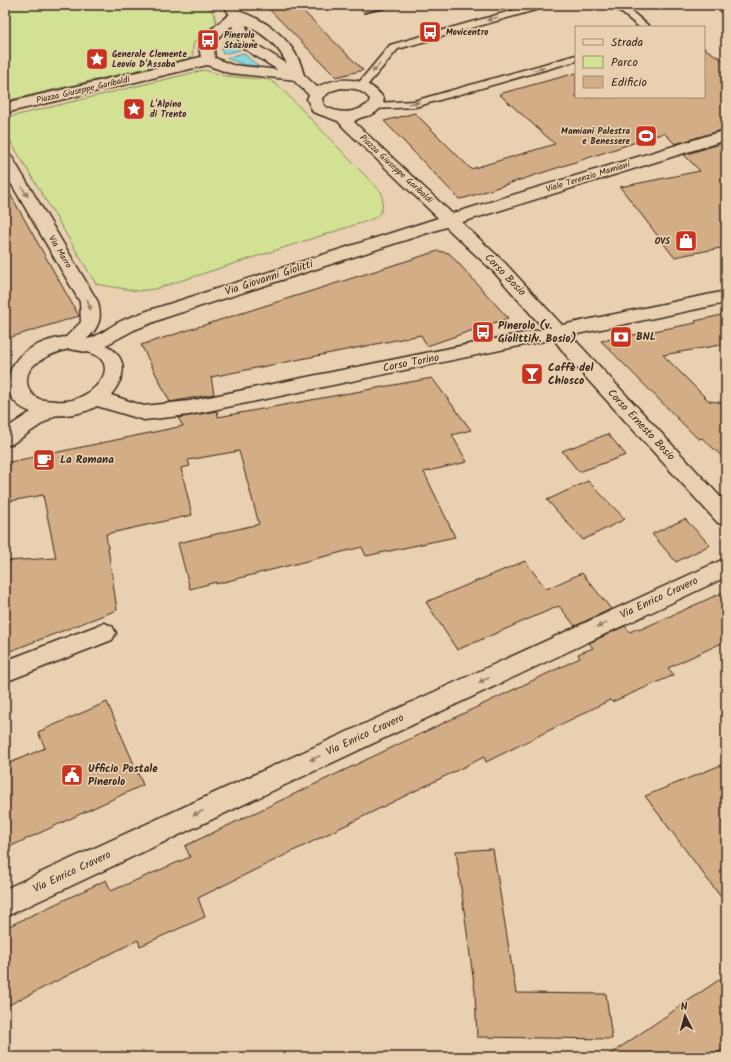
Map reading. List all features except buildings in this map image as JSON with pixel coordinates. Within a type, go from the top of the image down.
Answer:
[{"type":"street","points":[[234,10],[240,30],[248,44],[260,54],[297,76],[317,94]]},
{"type":"street","points":[[234,10],[212,36],[206,47],[208,60],[228,69],[297,76]]},
{"type":"street","points":[[234,10],[279,41],[293,60],[297,76]]},
{"type":"street","name":"Piazza Giuseppe Garibaldi","points":[[5,108],[208,60]]},
{"type":"street","points":[[351,84],[361,86],[375,94],[377,98],[375,106],[362,114],[343,117],[329,114],[318,109],[314,98],[317,94],[332,86],[351,84]]},
{"type":"street","name":"Piazza Giuseppe Garibaldi","points":[[343,117],[349,125],[450,220]]},
{"type":"street","name":"Viale Terenzio Mamiani","points":[[450,220],[726,135]]},
{"type":"street","name":"Via Marro","points":[[5,159],[89,302],[92,316],[89,324],[69,343]]},
{"type":"street","name":"Corso Bosio","points":[[450,220],[499,267],[558,332]]},
{"type":"street","name":"Via Giovanni Giolitti","points":[[91,345],[127,326],[157,314],[450,220]]},
{"type":"street","name":"Corso Torino","points":[[96,398],[144,412],[189,408],[726,297]]},
{"type":"street","name":"Corso Ernesto Bosio","points":[[558,332],[576,354],[726,517]]},
{"type":"street","points":[[69,343],[91,345],[103,350],[111,358],[115,368],[114,379],[107,389],[96,398],[82,406],[66,409],[50,409],[36,406],[26,400],[11,382],[27,360],[39,352],[53,346],[69,343]]},
{"type":"street","points":[[5,439],[50,409]]},
{"type":"street","name":"Via Enrico Cravero","points":[[5,903],[726,567]]},
{"type":"street","points":[[5,672],[104,633]]},
{"type":"lane","points":[[361,86],[394,47],[543,5]]},
{"type":"lane","points":[[617,5],[627,11],[644,26]]},
{"type":"lane","points":[[375,106],[415,104],[575,58]]},
{"type":"green space","points":[[5,5],[206,5],[214,14],[217,25],[206,30],[195,40],[193,45],[193,57],[5,101]]},
{"type":"green space","points":[[204,70],[225,76],[270,80],[282,89],[382,193],[381,211],[373,219],[155,289],[137,291],[96,284],[5,132],[5,118]]},
{"type":"water","points":[[229,36],[240,50],[223,54],[223,44]]},
{"type":"water","points":[[243,53],[258,66],[245,65],[226,58]]},
{"type":"railway","points":[[364,13],[399,5]]},
{"type":"place","name":"Movicentro","points":[[430,32]]},
{"type":"place","name":"Pinerolo Stazione","points":[[208,40]]},
{"type":"place","name":"Generale Clemente Leovio D'Assaba","points":[[97,59]]},
{"type":"place","name":"L'Alpino di Trento","points":[[134,109]]},
{"type":"place","name":"Mamiani Palestra e Benessere","points":[[646,136]]},
{"type":"place","name":"OVS","points":[[686,241]]},
{"type":"place","name":"Pinerolo (v. Giolitti/v. Bosio)","points":[[483,332]]},
{"type":"place","name":"BNL","points":[[621,337]]},
{"type":"place","name":"Caffè del Chiosco","points":[[532,374]]},
{"type":"place","name":"La Romana","points":[[44,460]]},
{"type":"place","name":"Ufficio Postale Pinerolo","points":[[72,775]]}]
